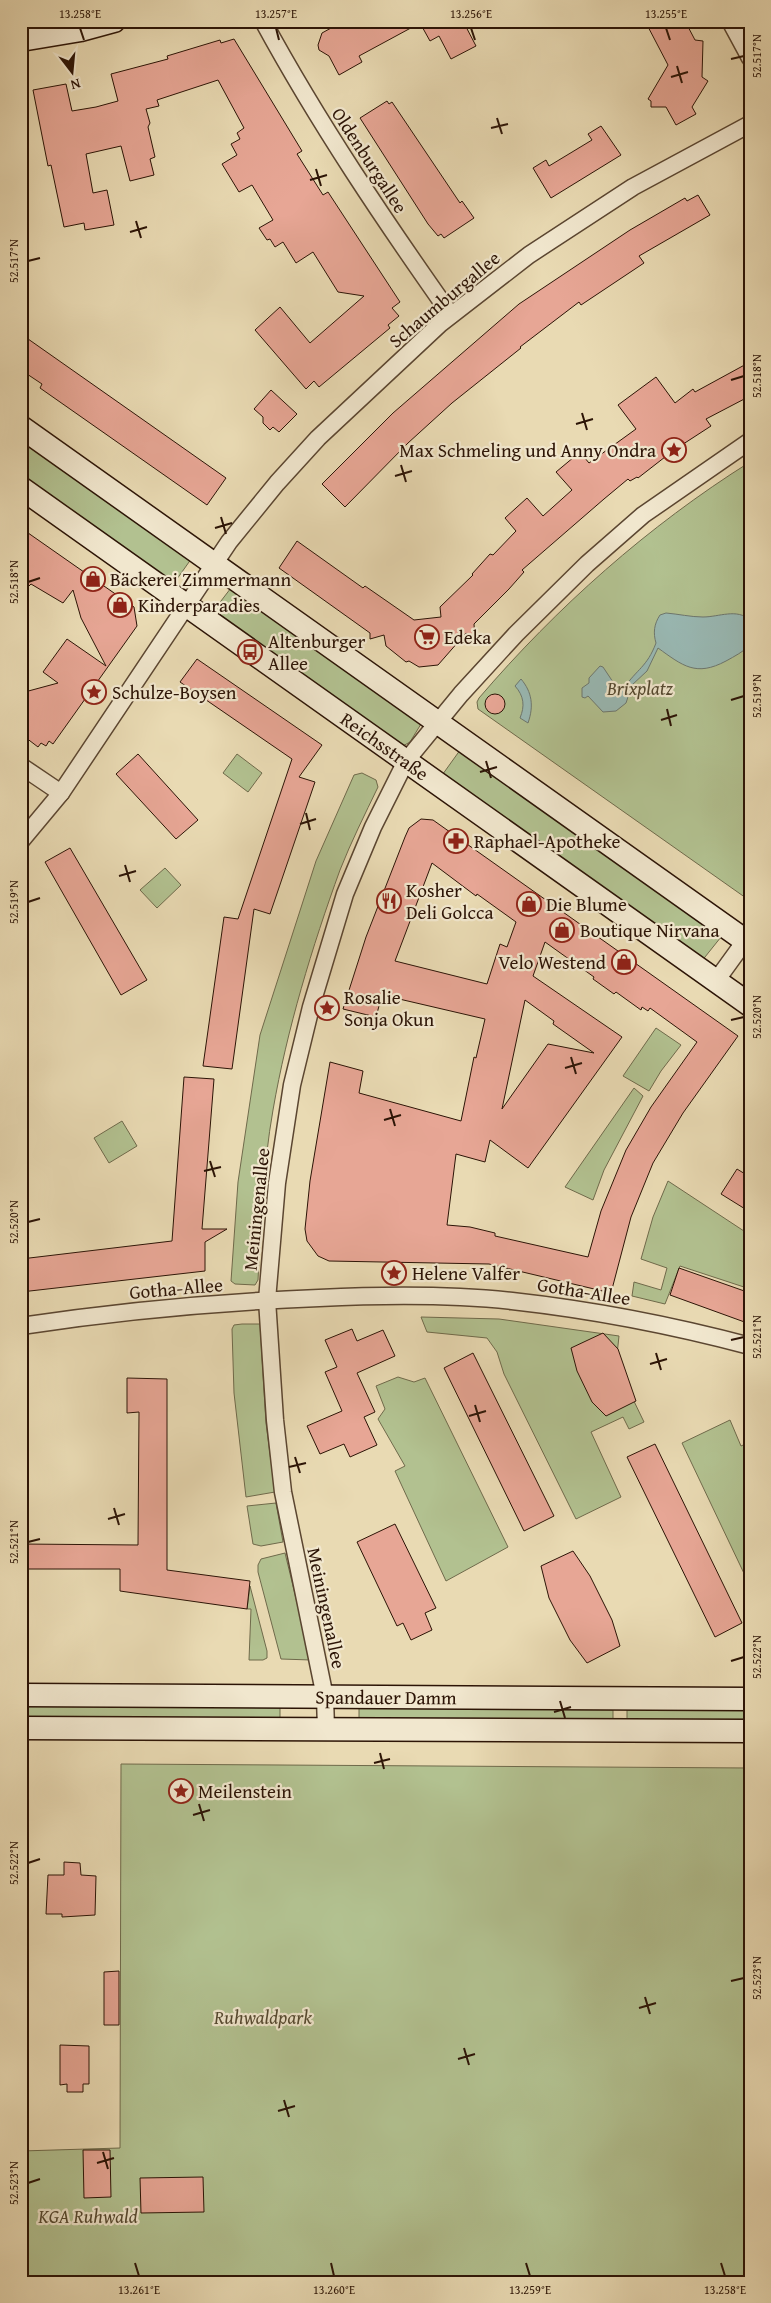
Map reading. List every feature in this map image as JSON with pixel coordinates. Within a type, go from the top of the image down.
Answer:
[{"type":"main road","points":[[21,40],[81,30],[114,21]]},
{"type":"main road","points":[[21,427],[748,940]]},
{"type":"main road","name":"Reichsstraße","points":[[21,488],[750,1005]]},
{"type":"main road","name":"Spandauer Damm","points":[[21,1695],[750,1699]]},
{"type":"main road","name":"Spandauer Damm","points":[[21,1728],[750,1731]]},
{"type":"street","name":"Oldenburgallee","points":[[263,21],[320,119],[390,228],[451,315]]},
{"type":"street","points":[[730,21],[750,58]]},
{"type":"street","name":"Schaumburgallee","points":[[188,606],[230,542],[277,483],[318,438],[451,315],[566,229],[633,187],[750,124]]},
{"type":"street","points":[[439,722],[516,634],[615,540],[643,515],[750,441]]},
{"type":"street","points":[[21,841],[61,793],[188,606]]},
{"type":"street","name":"Meiningenallee","points":[[326,1729],[325,1697],[283,1492],[275,1420],[267,1300],[277,1183],[290,1095],[311,1007],[346,894],[374,827],[406,761],[439,722]]},
{"type":"street","points":[[21,766],[61,793]]},
{"type":"street","points":[[716,981],[748,940]]},
{"type":"street","name":"Gotha-Allee","points":[[21,1326],[75,1318],[267,1300],[423,1296],[511,1301],[607,1314],[692,1331],[750,1346]]},
{"type":"green space","points":[[21,432],[194,555],[172,586],[21,479]]},
{"type":"green space","name":"Brixplatz","points":[[750,462],[750,898],[746,898],[478,709],[477,702],[509,664],[540,632],[606,570],[676,513]]},
{"type":"green space","points":[[234,584],[421,724],[410,742],[401,747],[211,614]]},
{"type":"green space","points":[[463,746],[725,932],[701,962],[440,778]]},
{"type":"green space","points":[[237,754],[262,773],[248,792],[223,773]]},
{"type":"green space","points":[[362,773],[376,780],[378,787],[340,870],[310,958],[285,1049],[270,1131],[261,1216],[258,1280],[255,1285],[235,1284],[231,1281],[238,1182],[260,1035],[316,861],[354,775]]},
{"type":"green space","points":[[165,868],[181,885],[157,908],[140,890]]},
{"type":"green space","points":[[656,1028],[681,1045],[661,1071],[649,1091],[623,1076]]},
{"type":"green space","points":[[634,1088],[643,1096],[604,1170],[593,1200],[565,1187]]},
{"type":"green space","points":[[122,1121],[137,1146],[109,1163],[94,1138]]},
{"type":"green space","points":[[668,1181],[750,1235],[750,1289],[680,1266],[665,1304],[632,1296],[634,1282],[661,1290],[667,1268],[641,1259],[653,1217]]},
{"type":"green space","points":[[421,1317],[499,1319],[619,1336],[616,1364],[644,1422],[629,1429],[623,1417],[591,1432],[621,1497],[576,1519],[504,1374],[497,1352],[487,1338],[427,1332]]},
{"type":"green space","points":[[260,1324],[266,1423],[275,1492],[246,1497],[234,1393],[232,1329],[234,1325]]},
{"type":"green space","points":[[398,1377],[414,1382],[425,1378],[508,1547],[446,1581],[395,1471],[405,1466],[378,1419],[385,1409],[376,1386]]},
{"type":"green space","points":[[730,1420],[741,1446],[750,1442],[750,1586],[682,1443]]},
{"type":"green space","points":[[276,1503],[283,1542],[261,1546],[253,1544],[247,1506]]},
{"type":"green space","points":[[285,1553],[311,1660],[281,1659],[258,1572],[258,1565],[261,1559]]},
{"type":"green space","points":[[250,1586],[267,1651],[267,1658],[263,1660],[249,1660],[251,1609],[247,1609]]},
{"type":"green space","points":[[21,1706],[280,1707],[280,1718],[21,1717]]},
{"type":"green space","points":[[359,1708],[613,1710],[613,1720],[359,1718]]},
{"type":"green space","points":[[627,1710],[750,1710],[750,1721],[627,1720]]},
{"type":"green space","points":[[121,1764],[750,1768],[750,2282],[21,2282],[21,2151],[120,2148]]},
{"type":"water","points":[[666,613],[698,617],[728,614],[745,616],[750,620],[750,645],[726,661],[715,666],[698,669],[675,660],[658,648],[647,671],[632,685],[626,703],[616,711],[603,712],[588,696],[582,697],[582,688],[589,683],[589,678],[600,666],[603,667],[617,688],[624,688],[653,651],[656,643],[654,632],[656,622],[660,615]]},
{"type":"water","points":[[521,679],[528,689],[531,699],[528,723],[520,718],[523,701],[515,686]]},
{"type":"building","points":[[359,21],[466,21],[464,23],[476,46],[451,59],[439,36],[430,41],[420,23],[359,56],[362,62],[339,75],[329,56],[319,50],[318,45],[322,33],[342,22],[346,28]]},
{"type":"building","points":[[645,21],[685,21],[695,40],[703,41],[702,77],[708,81],[692,107],[696,114],[676,125],[666,107],[651,107],[651,101],[648,99],[668,65]]},
{"type":"building","points":[[234,39],[302,151],[297,154],[323,195],[328,192],[400,302],[392,308],[399,316],[388,325],[390,328],[319,387],[314,381],[306,389],[255,330],[280,307],[310,343],[364,296],[338,292],[313,252],[296,263],[283,242],[275,247],[270,239],[267,240],[259,228],[273,220],[252,185],[239,192],[222,164],[237,155],[231,144],[240,139],[237,133],[244,128],[218,80],[157,100],[159,106],[146,109],[155,157],[150,159],[154,175],[130,181],[121,146],[86,154],[93,193],[107,190],[114,225],[85,230],[84,223],[64,227],[51,165],[48,166],[33,90],[66,84],[72,111],[96,107],[118,101],[111,74],[168,59],[167,56],[220,40],[221,43]]},
{"type":"building","points":[[387,101],[389,104],[392,102],[460,203],[462,201],[474,218],[444,238],[441,234],[438,236],[428,224],[360,118]]},
{"type":"building","points":[[601,126],[621,155],[551,198],[533,168],[546,160],[549,166],[592,140],[588,134]]},
{"type":"building","points":[[698,195],[710,215],[639,256],[644,263],[581,305],[579,302],[520,347],[452,403],[408,443],[345,507],[322,484],[393,413],[519,304],[630,230],[685,198],[687,201]]},
{"type":"building","points":[[21,334],[226,478],[207,505],[40,388],[42,384],[21,370]]},
{"type":"building","points":[[750,362],[750,396],[706,419],[711,426],[674,450],[638,478],[630,481],[628,479],[604,499],[522,570],[524,572],[509,589],[474,624],[475,641],[466,633],[438,665],[419,667],[409,661],[406,662],[386,646],[384,635],[370,639],[370,633],[279,568],[297,541],[363,588],[365,586],[414,620],[441,617],[440,607],[473,575],[490,554],[493,555],[516,531],[505,518],[527,498],[543,516],[572,490],[556,472],[580,452],[589,463],[636,429],[618,405],[656,377],[675,403],[693,389],[695,392]]},
{"type":"building","points":[[271,390],[297,414],[279,432],[273,427],[270,430],[263,423],[263,417],[254,409]]},
{"type":"building","points":[[21,528],[134,607],[137,626],[53,744],[49,741],[46,746],[41,743],[38,747],[21,734],[21,693],[58,683],[43,672],[67,639],[106,666],[81,618],[73,590],[63,603],[31,584],[22,593]]},
{"type":"building","points":[[197,659],[322,745],[299,777],[315,782],[270,914],[254,909],[232,1069],[203,1066],[224,917],[238,919],[292,759],[180,682]]},
{"type":"building","points":[[491,694],[499,694],[505,700],[505,708],[499,714],[491,714],[485,708],[485,700]]},
{"type":"building","points":[[138,754],[198,820],[176,839],[116,774]]},
{"type":"building","points":[[421,819],[433,820],[738,1036],[683,1113],[653,1163],[631,1217],[611,1293],[489,1264],[329,1261],[318,1256],[307,1241],[305,1229],[310,1181],[330,1062],[363,1071],[359,1093],[461,1121],[474,1057],[476,1058],[485,1019],[382,995],[376,1017],[343,1009],[366,937],[409,828]],"holes":[[[432,863],[476,896],[477,894],[516,922],[507,947],[500,944],[487,984],[395,961]],[[545,942],[594,977],[593,979],[614,994],[616,992],[641,1010],[642,1007],[648,1011],[650,1008],[697,1042],[651,1107],[626,1150],[601,1211],[588,1257],[495,1236],[495,1233],[470,1227],[447,1225],[456,1154],[485,1162],[490,1140],[528,1168],[622,1037],[533,976]],[[525,1000],[554,1021],[553,1024],[594,1053],[548,1044],[502,1109]]]},
{"type":"building","points":[[70,848],[147,980],[121,995],[45,862]]},
{"type":"building","points":[[184,1077],[214,1079],[202,1229],[227,1229],[205,1242],[205,1271],[21,1292],[21,1259],[172,1241]]},
{"type":"building","points":[[737,1169],[750,1177],[750,1212],[721,1194]]},
{"type":"building","points":[[679,1268],[750,1293],[750,1324],[670,1295]]},
{"type":"building","points":[[352,1329],[357,1341],[383,1330],[395,1356],[357,1373],[375,1412],[364,1417],[377,1445],[350,1457],[344,1444],[320,1454],[307,1426],[342,1411],[325,1372],[337,1367],[325,1340]]},
{"type":"building","points":[[603,1333],[618,1349],[636,1401],[606,1416],[592,1402],[577,1371],[571,1348]]},
{"type":"building","points":[[473,1353],[554,1516],[524,1531],[444,1368]]},
{"type":"building","points":[[127,1378],[167,1379],[167,1570],[250,1581],[247,1609],[120,1591],[120,1569],[21,1569],[21,1544],[138,1545],[139,1412],[127,1413]]},
{"type":"building","points":[[655,1444],[742,1623],[715,1637],[627,1457]]},
{"type":"building","points":[[395,1524],[436,1608],[425,1613],[432,1630],[411,1640],[403,1623],[397,1626],[357,1542]]},
{"type":"building","points":[[573,1551],[590,1576],[612,1620],[620,1646],[587,1663],[570,1640],[549,1598],[541,1566]]},
{"type":"building","points":[[64,1862],[80,1863],[81,1875],[96,1876],[95,1915],[62,1917],[62,1914],[46,1914],[48,1875],[64,1875]]},
{"type":"building","points":[[119,1971],[119,2025],[104,2025],[104,1972]]},
{"type":"building","points":[[60,2045],[89,2046],[89,2084],[83,2084],[83,2092],[67,2092],[67,2084],[60,2085]]},
{"type":"building","points":[[83,2150],[110,2150],[111,2197],[84,2198]]},
{"type":"building","points":[[203,2177],[204,2212],[141,2213],[140,2178]]},
{"type":"place","name":"Max Schmeling und Anny Ondra","points":[[674,450]]},
{"type":"place","name":"Bäckerei Zimmermann","points":[[93,579]]},
{"type":"place","name":"Kinderparadies","points":[[120,605]]},
{"type":"place","name":"Edeka","points":[[427,637]]},
{"type":"place","name":"Altenburger Allee","points":[[250,652]]},
{"type":"place","name":"Schulze-Boysen","points":[[94,692]]},
{"type":"place","name":"Raphael-Apotheke","points":[[456,841]]},
{"type":"place","name":"Kosher Deli Golcca","points":[[389,901]]},
{"type":"place","name":"Die Blume","points":[[529,904]]},
{"type":"place","name":"Boutique Nirvana","points":[[562,930]]},
{"type":"place","name":"Velo Westend","points":[[624,962]]},
{"type":"place","name":"Rosalie Sonja Okun","points":[[327,1008]]},
{"type":"place","name":"Helene Valfer","points":[[394,1273]]},
{"type":"place","name":"Meilenstein","points":[[181,1791]]},
{"type":"park label","name":"Ruhwaldpark","points":[[263,2017]]},
{"type":"park label","name":"KGA Ruhwald","points":[[88,2216]]}]
